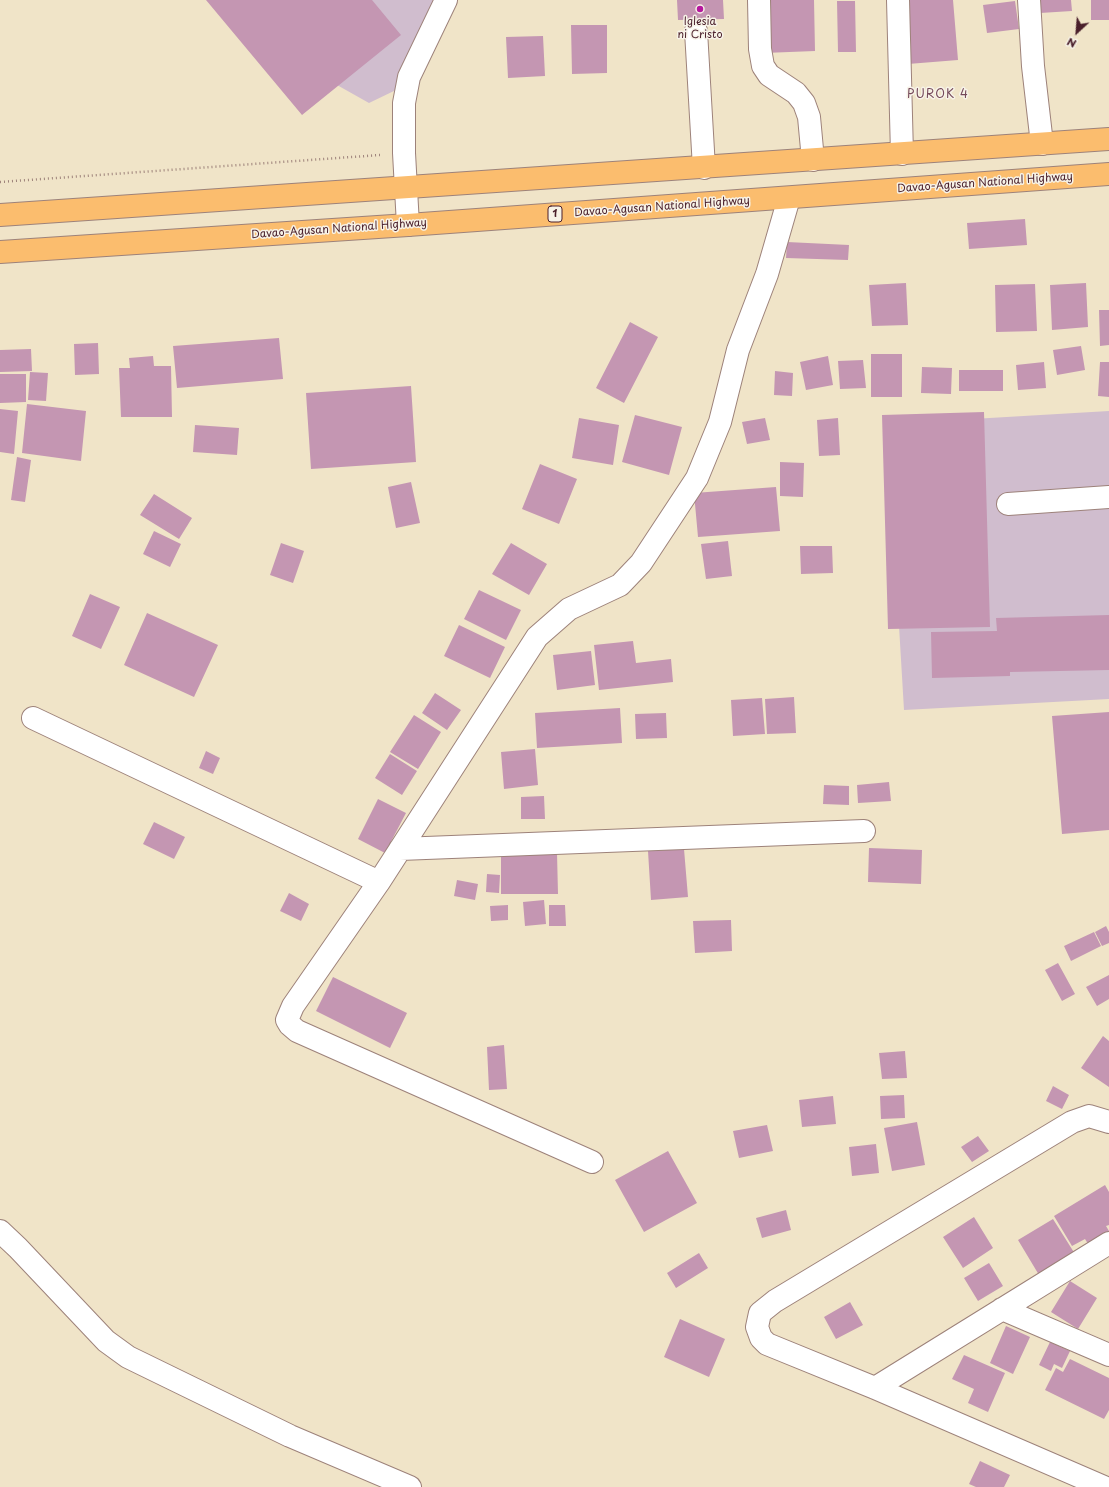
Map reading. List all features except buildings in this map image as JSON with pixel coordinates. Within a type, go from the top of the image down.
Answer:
[{"type":"highway","points":[[0,215],[704,168],[1109,139]]},
{"type":"highway","name":"Davao-Agusan National Highway","points":[[0,252],[789,198],[1109,174]]},
{"type":"street","points":[[408,224],[404,154],[404,103],[409,77],[446,0]]},
{"type":"street","points":[[759,0],[760,49],[763,66],[769,75],[796,94],[804,103],[808,117],[814,160]]},
{"type":"street","points":[[898,0],[902,154]]},
{"type":"street","points":[[1029,0],[1033,66],[1042,144]]},
{"type":"street","points":[[696,31],[704,168]]},
{"type":"street","points":[[592,1162],[297,1031],[287,1020],[293,1006],[379,882],[537,637],[569,609],[620,585],[641,563],[697,478],[720,422],[738,350],[767,274],[789,198]]},
{"type":"street","points":[[1008,504],[1109,498]]},
{"type":"street","points":[[33,718],[379,882]]},
{"type":"street","points":[[400,849],[864,831]]},
{"type":"street","points":[[1109,1122],[1089,1116],[1072,1122],[775,1301],[760,1313],[757,1327],[761,1338],[767,1344],[875,1388],[1105,1487],[1109,1477]]},
{"type":"street","points":[[0,1231],[106,1341],[128,1357],[290,1436],[410,1487]]},
{"type":"street","points":[[875,1388],[1109,1243]]},
{"type":"street","points":[[1002,1308],[1109,1355]]},
{"type":"path","points":[[0,182],[404,154]]},
{"type":"shaded area","points":[[223,0],[438,0],[396,90],[369,103],[321,76]]},
{"type":"shaded area","points":[[1109,411],[1109,699],[904,710],[887,424]]},
{"type":"place","name":"Iglesia ni Cristo","points":[[700,9]]},
{"type":"district","name":"PUROK 4","points":[[938,95]]}]
